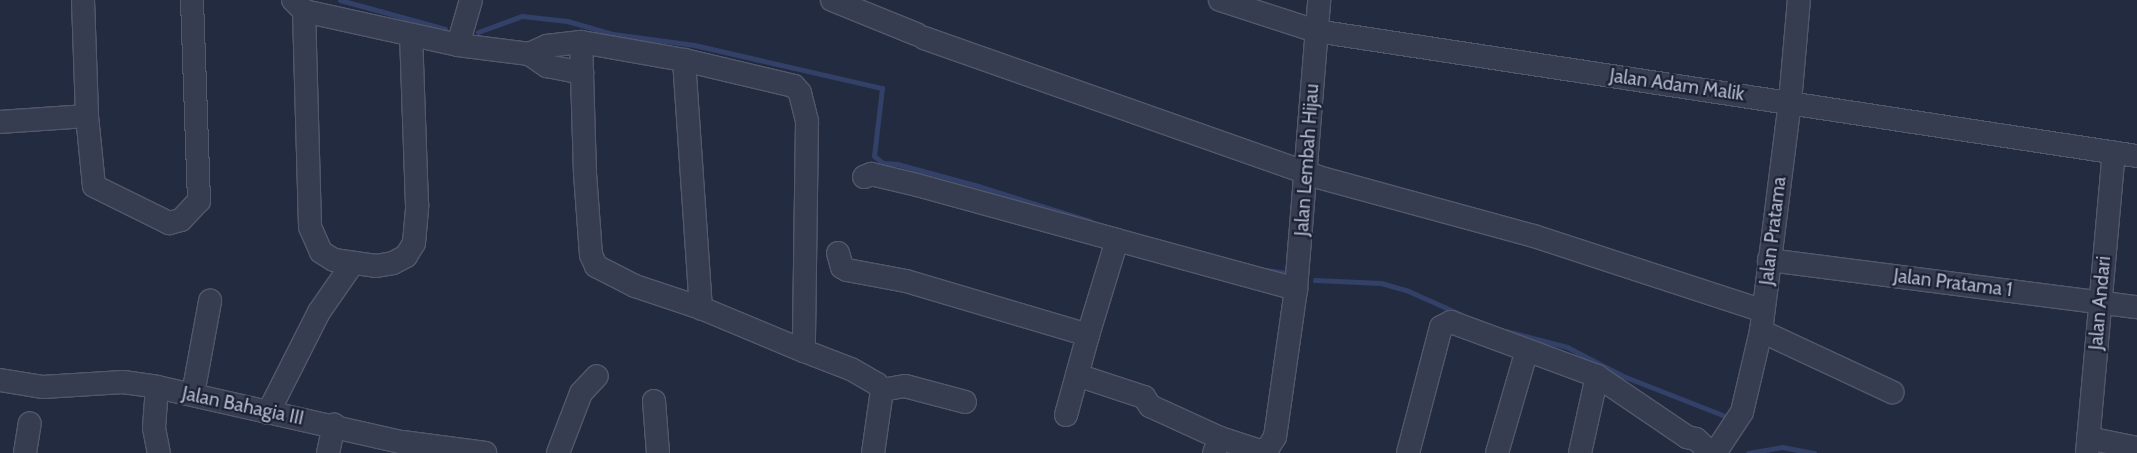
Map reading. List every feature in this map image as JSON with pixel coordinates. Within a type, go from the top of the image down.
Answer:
[{"type":"street","points":[[83,0],[87,116],[94,186],[169,222],[181,220],[192,211],[199,201],[192,0]]},
{"type":"street","points":[[458,45],[471,0]]},
{"type":"street","points":[[832,0],[921,36],[1306,173],[1534,236],[1762,321],[1892,392]]},
{"type":"street","name":"Jalan Adam Malik","points":[[1220,0],[1316,31],[2137,156]]},
{"type":"street","name":"Jalan Lembah Hijau","points":[[1217,445],[1260,451],[1268,448],[1275,437],[1296,289],[1319,0]]},
{"type":"street","name":"Jalan Pratama","points":[[1715,453],[1742,412],[1762,321],[1768,260],[1790,102],[1798,0]]},
{"type":"street","points":[[411,35],[417,205],[414,243],[406,256],[393,263],[376,266],[334,260],[321,252],[310,228],[298,5],[411,35],[458,45],[529,54],[547,66],[582,73]]},
{"type":"street","points":[[529,54],[547,46],[580,42],[684,60],[794,86],[804,100],[807,122],[804,351]]},
{"type":"street","points":[[580,42],[590,255],[596,266],[635,286],[701,308],[851,369],[877,384],[882,390],[873,453]]},
{"type":"street","points":[[684,60],[701,308]]},
{"type":"street","points":[[0,122],[87,116]]},
{"type":"street","name":"Jalan Andari","points":[[2088,446],[2114,152]]},
{"type":"street","points":[[864,177],[871,174],[917,185],[1296,289]]},
{"type":"street","points":[[1066,414],[1117,240]]},
{"type":"street","points":[[838,253],[842,267],[847,270],[906,281],[1088,335]]},
{"type":"street","name":"Jalan Pratama 1","points":[[1768,260],[2137,308]]},
{"type":"street","points":[[268,413],[318,312],[353,264]]},
{"type":"street","points":[[193,394],[210,301]]},
{"type":"street","points":[[1408,453],[1441,327],[1451,322],[1467,326],[1597,376],[1684,445],[1696,439],[1710,453]]},
{"type":"street","points":[[1497,453],[1527,350]]},
{"type":"street","points":[[1077,375],[1144,397],[1150,406],[1217,445]]},
{"type":"street","points":[[558,453],[581,393],[597,376]]},
{"type":"street","points":[[1580,453],[1597,376]]},
{"type":"street","name":"Jalan Bahagia III","points":[[0,380],[43,387],[123,382],[193,394],[268,413],[334,425],[402,447],[485,453]]},
{"type":"street","points":[[882,390],[905,386],[965,402]]},
{"type":"street","points":[[158,388],[154,428],[159,453]]},
{"type":"street","points":[[654,401],[658,453]]},
{"type":"street","points":[[25,453],[30,423]]},
{"type":"street","points":[[328,453],[334,425]]},
{"type":"street","points":[[2088,446],[2137,448]]},
{"type":"waterway","points":[[340,0],[445,29]]},
{"type":"waterway","points":[[478,32],[522,16],[567,21],[613,34],[694,45],[882,88],[874,156],[883,163],[897,164],[978,186],[1090,221]]},
{"type":"waterway","points":[[1267,270],[1291,274]]},
{"type":"waterway","points":[[1315,280],[1381,283],[1406,290],[1460,314]]},
{"type":"waterway","points":[[1506,331],[1567,347],[1623,376],[1730,418]]},
{"type":"waterway","points":[[1748,453],[1782,447],[1814,453]]}]
